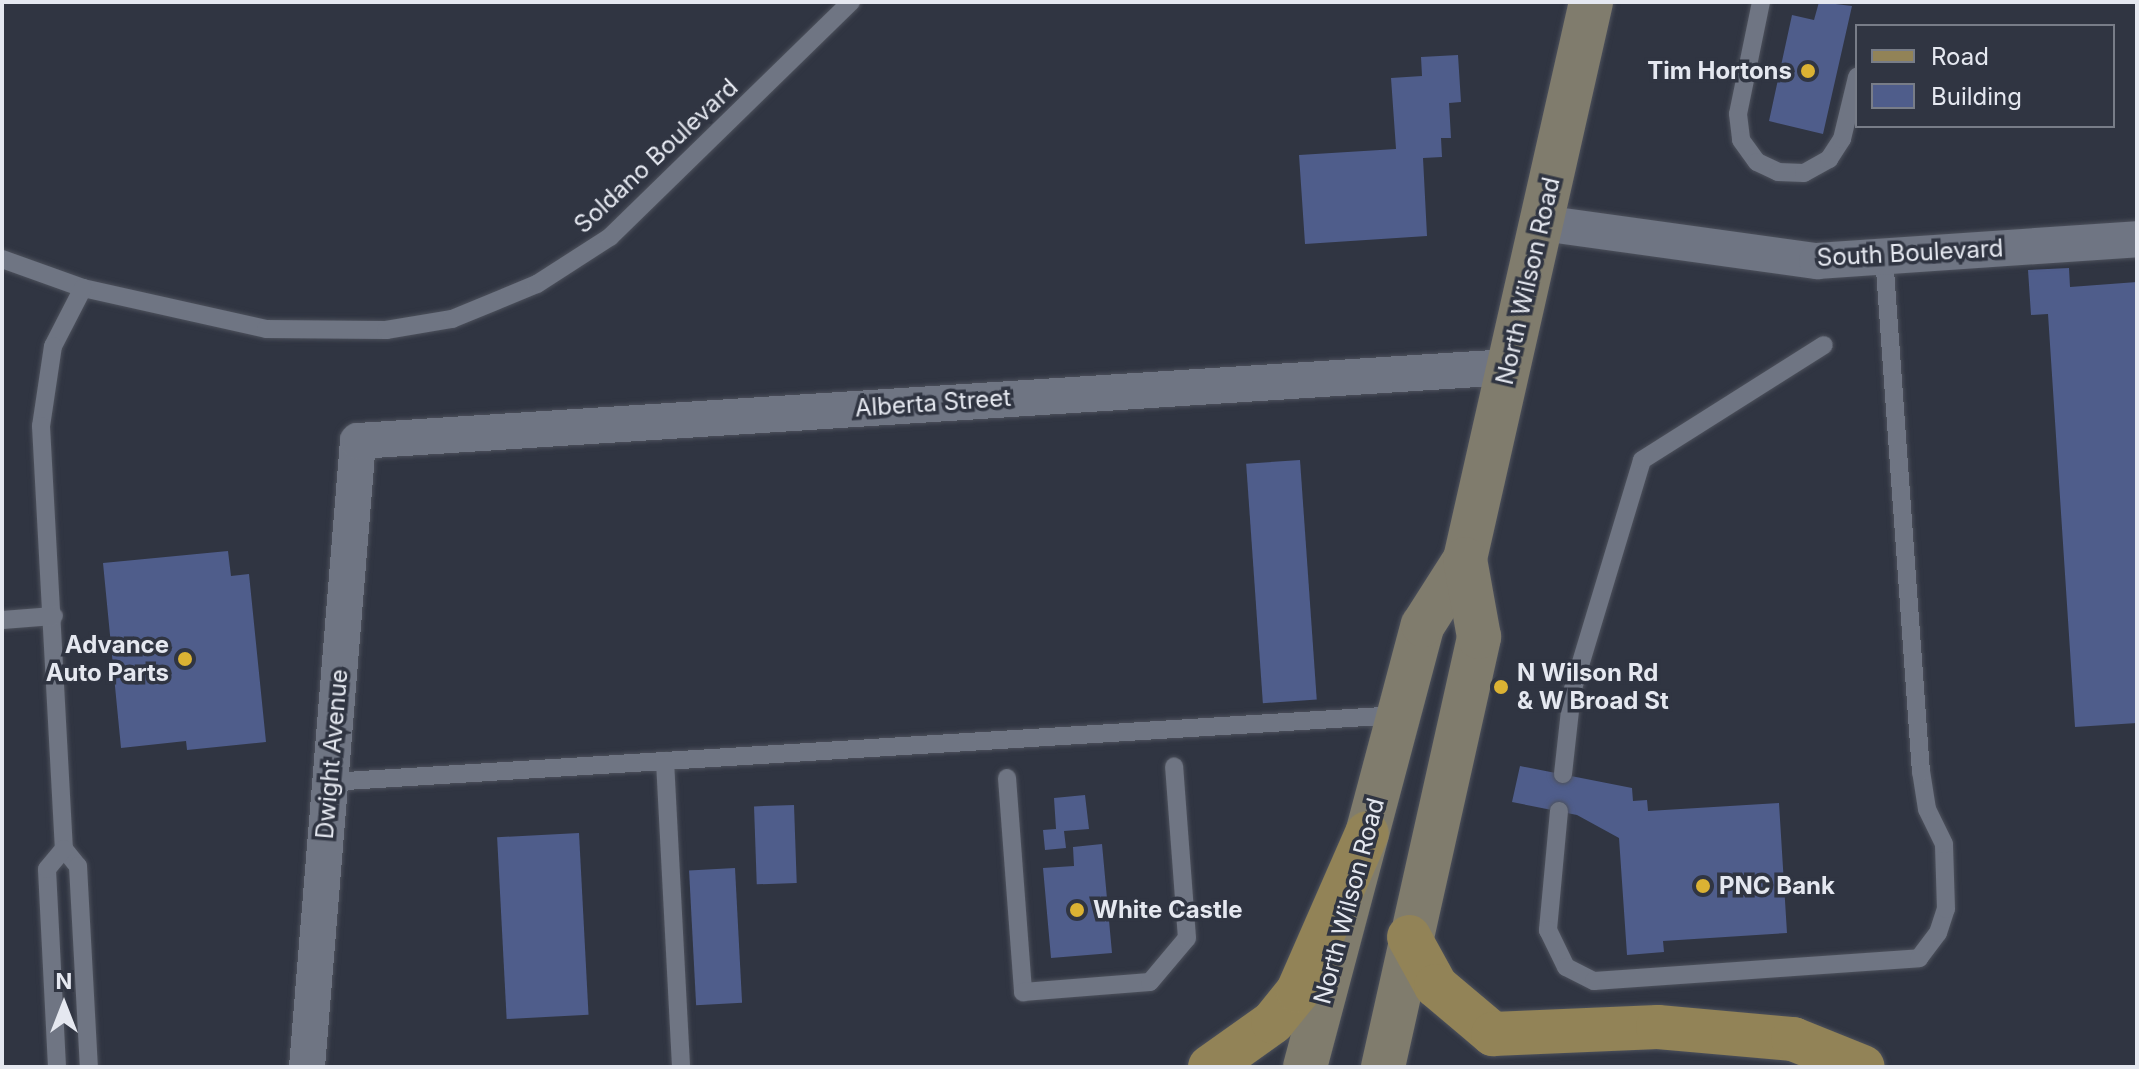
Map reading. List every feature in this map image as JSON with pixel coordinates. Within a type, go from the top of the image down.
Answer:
[{"type":"main road","name":"North Wilson Road","points":[[1305,1067],[1423,625],[1465,559],[1591,2]]},
{"type":"main road","name":"North Wilson Road","points":[[1383,1067],[1409,937],[1479,637],[1465,559]]},
{"type":"main road","points":[[1210,1067],[1273,1022],[1298,991],[1367,833]]},
{"type":"main road","points":[[1409,937],[1436,986],[1493,1034],[1658,1027],[1793,1039],[1863,1067]]},
{"type":"street","name":"South Boulevard","points":[[1542,223],[1817,261],[2137,239]]},
{"type":"street","name":"Alberta Street","points":[[358,441],[1507,367]]},
{"type":"street","name":"Dwight Avenue","points":[[307,1067],[358,441]]},
{"type":"lane","name":"Soldano Boulevard","points":[[2,259],[83,288],[266,329],[386,330],[452,319],[537,284],[610,237],[851,2]]},
{"type":"lane","points":[[1761,2],[1738,114],[1741,140],[1757,162],[1778,172],[1804,173],[1829,159],[1842,139],[1855,85]]},
{"type":"lane","points":[[1559,811],[1548,930],[1566,967],[1594,981],[1919,958],[1938,933],[1946,909],[1944,844],[1927,809],[1921,772],[1884,256]]},
{"type":"lane","points":[[83,288],[53,346],[41,426],[54,616],[64,849],[78,866],[89,1067]]},
{"type":"lane","points":[[1563,774],[1572,692],[1642,460],[1824,345]]},
{"type":"lane","points":[[2,620],[54,616]]},
{"type":"lane","points":[[330,782],[1397,715]]},
{"type":"lane","points":[[665,761],[681,1067]]},
{"type":"lane","points":[[1007,778],[1023,992],[1150,982],[1187,938],[1174,766]]},
{"type":"lane","points":[[57,1067],[47,869],[64,849]]},
{"type":"building","name":"Tim Hortons","points":[[1819,2],[1852,6],[1823,134],[1769,121],[1792,15],[1814,20]]},
{"type":"building","points":[[1458,55],[1461,102],[1449,103],[1451,138],[1441,138],[1442,157],[1423,158],[1427,236],[1305,244],[1299,155],[1396,149],[1391,78],[1422,76],[1421,57]]},
{"type":"building","points":[[2069,268],[2070,287],[2137,282],[2137,723],[2075,727],[2048,314],[2031,315],[2028,270]]},
{"type":"building","points":[[1300,460],[1317,699],[1263,703],[1246,464]]},
{"type":"building","name":"Advance Auto Parts","points":[[228,551],[231,576],[249,574],[266,742],[187,750],[186,741],[121,748],[103,563]]},
{"type":"building","name":"PNC Bank","points":[[1520,766],[1632,788],[1633,801],[1647,800],[1648,811],[1779,803],[1787,933],[1663,941],[1664,952],[1627,955],[1619,838],[1577,815],[1512,802]]},
{"type":"building","points":[[1085,795],[1089,829],[1064,831],[1066,848],[1045,850],[1043,830],[1056,829],[1054,798]]},
{"type":"building","points":[[794,805],[797,883],[757,884],[754,806]]},
{"type":"building","points":[[579,833],[589,1015],[507,1019],[497,837]]},
{"type":"building","name":"White Castle","points":[[1102,844],[1112,953],[1051,958],[1043,868],[1074,866],[1073,847]]},
{"type":"building","points":[[735,868],[742,1003],[696,1005],[689,870]]},
{"type":"place","name":"Tim Hortons","points":[[1808,71]]},
{"type":"place","name":"Advance Auto Parts","points":[[185,659]]},
{"type":"place","name":"N Wilson Rd & W Broad St","points":[[1501,687]]},
{"type":"place","name":"PNC Bank","points":[[1703,886]]},
{"type":"place","name":"White Castle","points":[[1077,910]]}]
